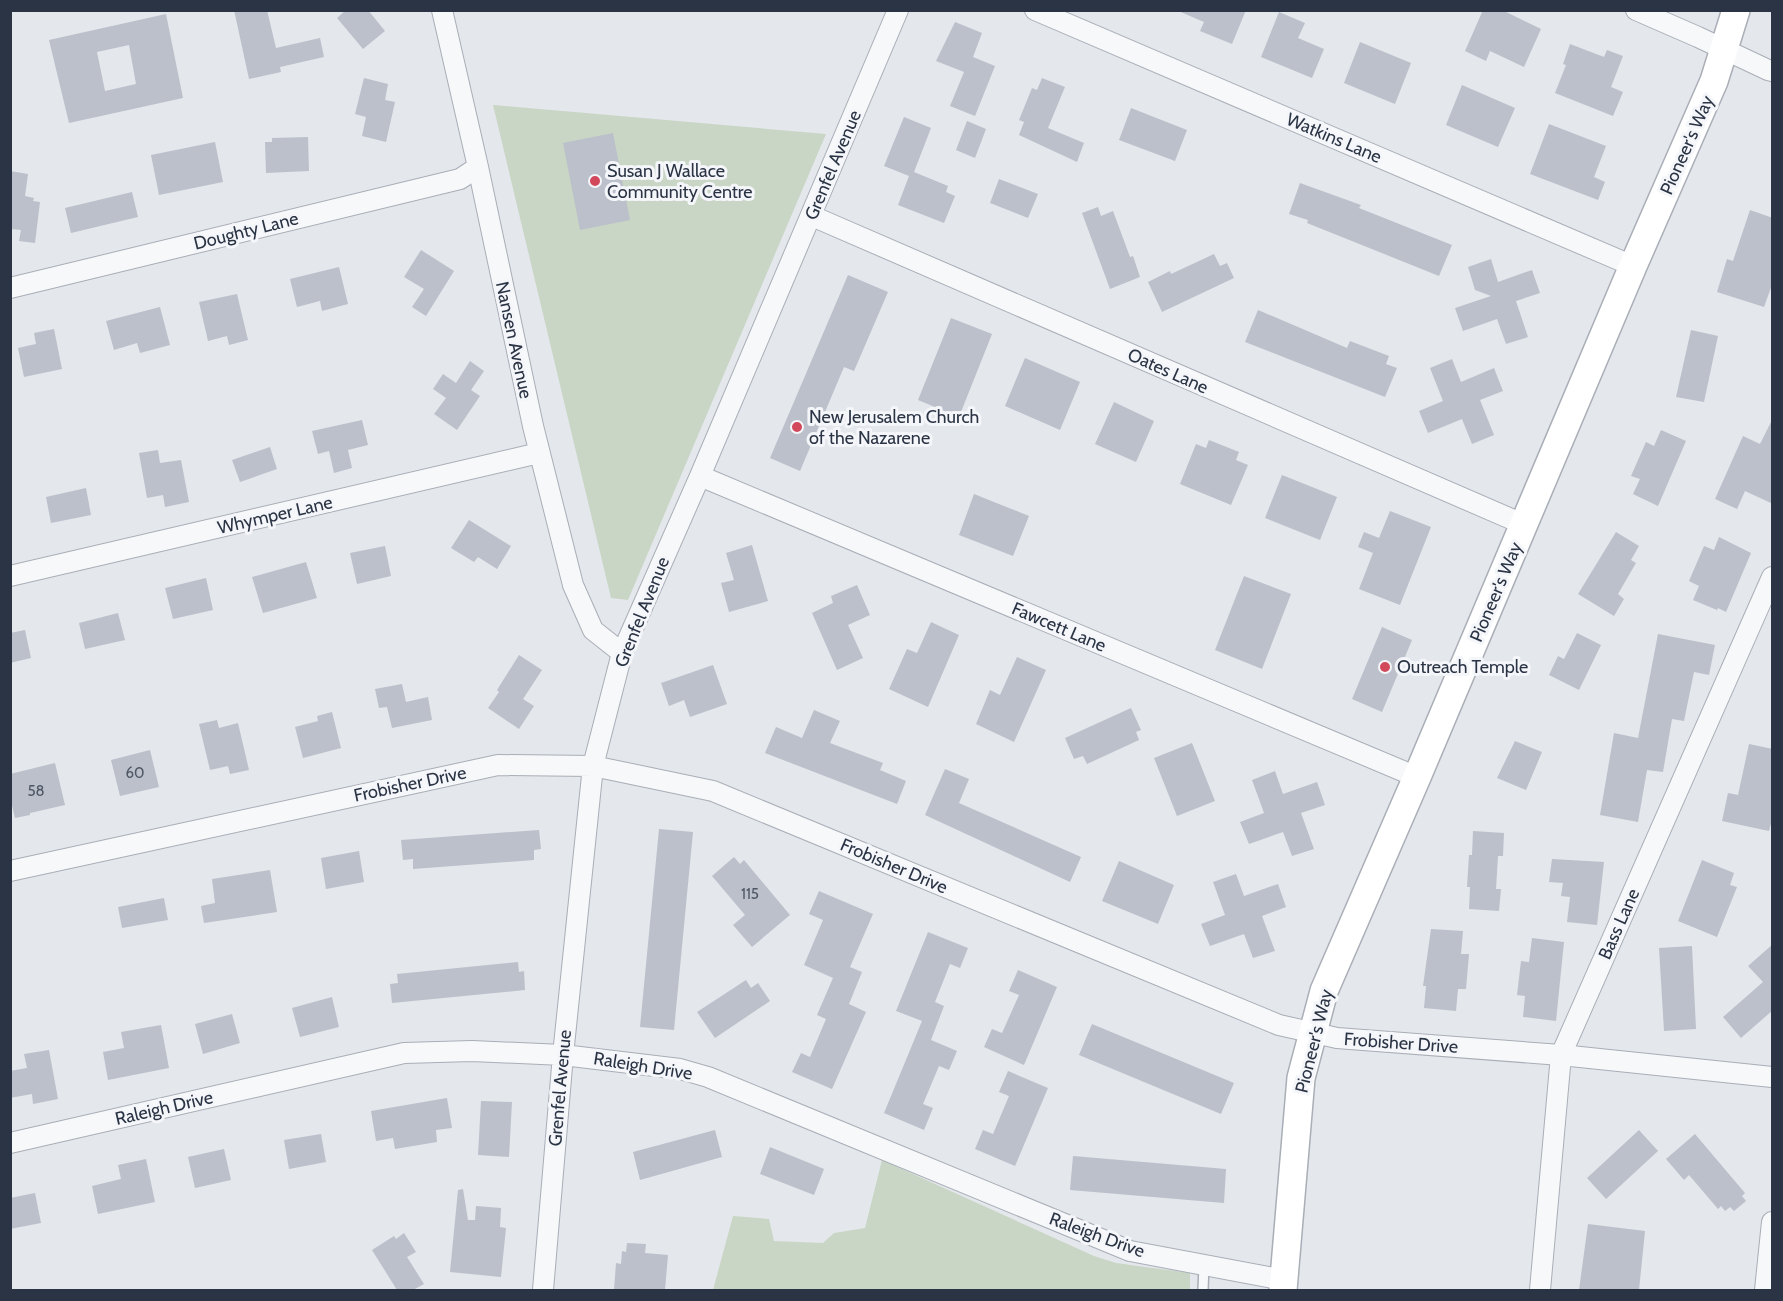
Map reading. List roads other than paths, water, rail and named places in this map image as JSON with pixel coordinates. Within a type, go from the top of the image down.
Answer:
[{"type":"main road","name":"Pioneer's Way","points":[[1284,1285],[1301,1078],[1324,991],[1418,777],[1633,266],[1714,81],[1736,10]]},
{"type":"street","name":"Nansen Avenue","points":[[442,10],[539,453],[573,585],[593,630],[622,653]]},
{"type":"street","name":"Grenfel Avenue","points":[[543,1290],[563,1054],[592,766],[622,653],[812,216],[898,10]]},
{"type":"street","name":"Watkins Lane","points":[[1035,10],[1633,266]]},
{"type":"street","points":[[1636,10],[1773,71]]},
{"type":"street","name":"Doughty Lane","points":[[10,288],[460,179],[478,167]]},
{"type":"street","name":"Oates Lane","points":[[812,216],[1525,525]]},
{"type":"street","name":"Whymper Lane","points":[[10,576],[539,453]]},
{"type":"street","name":"Fawcett Lane","points":[[700,476],[1418,777]]},
{"type":"street","name":"Bass Lane","points":[[1540,1290],[1561,1055],[1773,577]]},
{"type":"street","name":"Frobisher Drive","points":[[10,871],[498,765],[592,766],[713,791],[1268,1021],[1313,1033],[1336,1038],[1561,1055],[1773,1077]]},
{"type":"street","name":"Raleigh Drive","points":[[10,1143],[404,1053],[472,1051],[563,1054],[680,1069],[708,1077],[1130,1251],[1204,1265],[1284,1285]]},
{"type":"street","points":[[1765,1290],[1773,1222]]},
{"type":"lane","points":[[1203,1290],[1204,1265]]},
{"type":"place","name":"Susan J Wallace Community Centre","points":[[595,181]]},
{"type":"place","name":"New Jerusalem Church of the Nazarene","points":[[797,427]]},
{"type":"place","name":"Outreach Temple","points":[[1385,667]]}]
